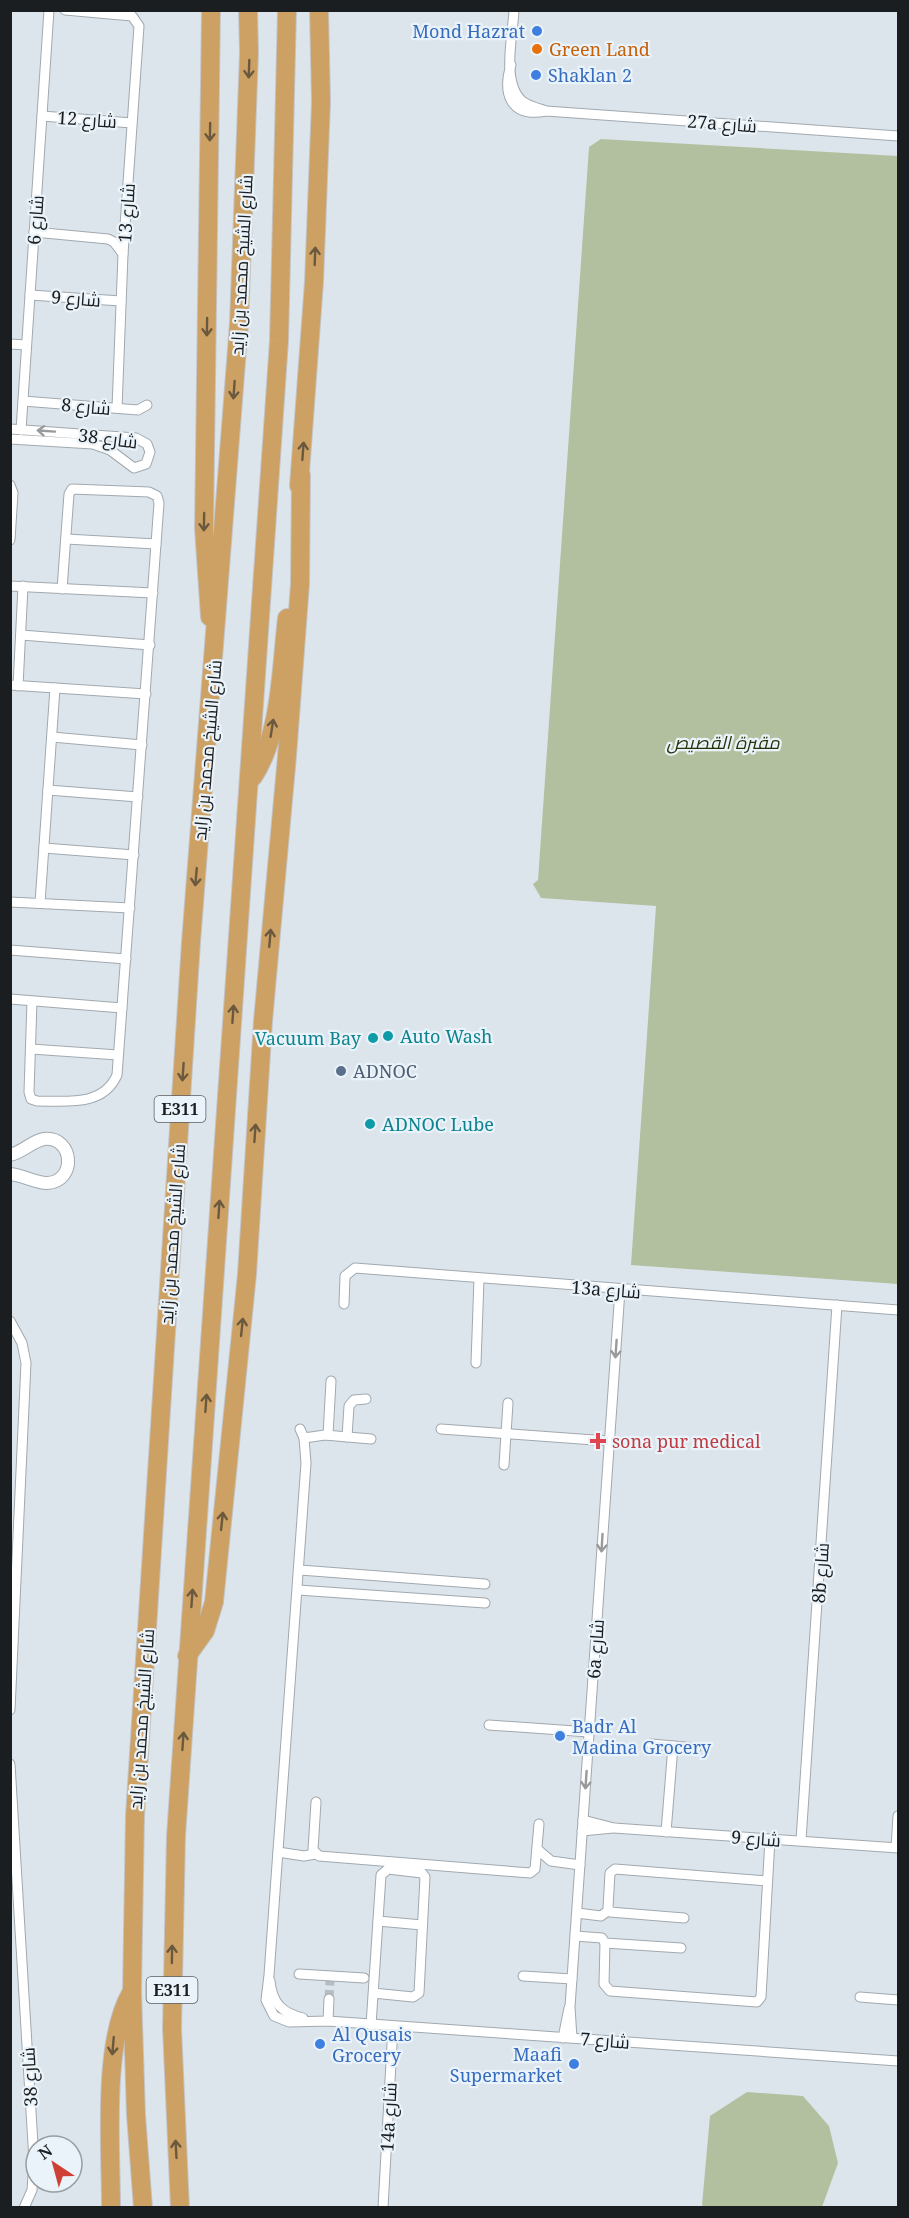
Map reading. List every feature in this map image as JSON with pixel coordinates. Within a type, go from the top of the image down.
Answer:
[{"type":"highway","points":[[211,10],[204,559],[215,649]]},
{"type":"highway","name":"شارع الشيخ محمد بن زايد","points":[[143,2208],[136,2115],[132,1991],[139,1744],[190,942],[215,649],[239,323],[249,53],[248,10]]},
{"type":"highway","name":"E311","points":[[180,2208],[173,2092],[172,1964],[188,1656],[279,341],[287,10]]},
{"type":"highway","points":[[250,781],[264,759],[272,733],[301,475],[313,316],[321,102],[319,10]]},
{"type":"highway","points":[[321,102],[330,10]]},
{"type":"highway","points":[[188,1656],[205,1631],[214,1602],[244,1307],[264,1009],[298,613],[301,475]]},
{"type":"highway","points":[[111,2208],[113,2048],[118,2018],[132,1991]]},
{"type":"street","name":"شارع 6","points":[[15,438],[23,401],[49,10]]},
{"type":"street","name":"شارع 13","points":[[65,10],[127,15],[136,18],[139,26],[123,255],[117,408]]},
{"type":"street","name":"27a شارع","points":[[514,10],[511,65],[506,89],[512,102],[529,112],[546,111],[898,136]]},
{"type":"street","name":"شارع 12","points":[[42,116],[132,123]]},
{"type":"street","points":[[100,237],[114,234],[125,225]]},
{"type":"street","points":[[34,232],[100,237],[114,242],[123,255]]},
{"type":"street","name":"شارع 9","points":[[30,295],[121,301]]},
{"type":"street","points":[[10,344],[26,345]]},
{"type":"street","name":"شارع 8","points":[[23,401],[138,410],[147,405]]},
{"type":"street","name":"شارع 38","points":[[10,429],[15,438]]},
{"type":"street","name":"شارع 38","points":[[15,438],[133,438],[147,444],[150,452],[148,460],[142,466],[134,468],[110,450],[93,444],[15,438]]},
{"type":"street","points":[[123,461],[124,445],[133,438]]},
{"type":"street","points":[[10,485],[13,494],[10,540]]},
{"type":"street","points":[[32,1001],[30,1096],[37,1101],[86,1101],[95,1098],[116,1077],[159,503],[153,493],[78,487],[72,489],[69,494],[62,589]]},
{"type":"street","points":[[66,539],[156,544]]},
{"type":"street","points":[[10,586],[153,593]]},
{"type":"street","points":[[23,586],[21,635],[14,685],[146,694]]},
{"type":"street","points":[[10,618],[21,619]]},
{"type":"street","points":[[21,635],[150,645]]},
{"type":"street","points":[[40,903],[55,688]]},
{"type":"street","points":[[52,737],[142,745]]},
{"type":"street","points":[[48,790],[138,797]]},
{"type":"street","points":[[44,848],[134,855]]},
{"type":"street","points":[[10,902],[130,908]]},
{"type":"street","points":[[10,950],[126,959]]},
{"type":"street","points":[[10,999],[122,1008]]},
{"type":"street","points":[[31,1049],[118,1055]]},
{"type":"street","points":[[10,1155],[25,1150],[37,1141],[51,1139],[63,1146],[69,1159],[62,1178],[49,1183],[10,1174]]},
{"type":"street","name":"13a شارع","points":[[344,1304],[345,1276],[352,1269],[898,1310]]},
{"type":"street","points":[[476,1363],[479,1279]]},
{"type":"street","name":"6a شارع","points":[[568,2038],[620,1290]]},
{"type":"street","name":"8b شارع","points":[[801,1840],[837,1305]]},
{"type":"street","points":[[10,1321],[22,1343],[26,1363],[13,1593],[10,1710]]},
{"type":"street","points":[[328,1435],[331,1381]]},
{"type":"street","points":[[347,1437],[349,1409],[354,1400],[366,1400]]},
{"type":"street","points":[[504,1465],[508,1403]]},
{"type":"street","points":[[329,1407],[349,1409]]},
{"type":"street","points":[[441,1429],[608,1441]]},
{"type":"street","points":[[371,1439],[302,1433],[306,1463],[279,1852],[304,1856],[315,1854],[530,1872],[535,1869],[539,1824]]},
{"type":"street","points":[[10,1441],[22,1441]]},
{"type":"street","points":[[300,1570],[485,1584]]},
{"type":"street","points":[[298,1590],[485,1603]]},
{"type":"street","points":[[489,1725],[589,1732]]},
{"type":"street","points":[[651,1744],[696,1748]]},
{"type":"street","points":[[666,1832],[673,1746]]},
{"type":"street","name":"شارع 38","points":[[10,1764],[34,2161],[32,2190],[24,2208]]},
{"type":"street","points":[[315,1854],[316,1802]]},
{"type":"street","points":[[897,1847],[898,1816]]},
{"type":"street","name":"شارع 9","points":[[583,1820],[614,1827],[666,1832],[897,1847]]},
{"type":"street","name":"شارع 9","points":[[582,1831],[614,1827]]},
{"type":"street","points":[[575,1936],[602,1938],[605,1943],[604,1984],[610,1991],[755,2003],[761,1997],[770,1839]]},
{"type":"street","points":[[537,1849],[548,1860],[580,1865]]},
{"type":"street","name":"شارع 7","points":[[279,1852],[269,1976],[273,1996],[279,2008],[291,2016],[312,2021],[898,2061]]},
{"type":"street","points":[[371,2025],[373,1993],[381,1875],[388,1869],[424,1875],[418,1995],[412,1997],[373,1993]]},
{"type":"street","points":[[609,1910],[610,1874],[615,1869],[767,1881]]},
{"type":"street","points":[[577,1913],[601,1916],[609,1910],[684,1918]]},
{"type":"street","points":[[378,1921],[422,1925]]},
{"type":"street","points":[[605,1943],[681,1948]]},
{"type":"street","points":[[299,1974],[330,1978],[364,1978]]},
{"type":"street","points":[[523,1976],[572,1979]]},
{"type":"street","points":[[860,1997],[898,2000]]},
{"type":"street","points":[[328,1999],[328,2021]]},
{"type":"street","name":"14a شارع","points":[[384,2208],[393,2026]]},
{"type":"green space","name":"مقبرة القصيص","points":[[601,139],[898,156],[898,1284],[631,1265],[656,906],[541,898],[533,884],[538,880],[589,147]]},
{"type":"green space","points":[[747,2092],[803,2096],[829,2126],[838,2163],[822,2207],[706,2208],[702,2205],[710,2116]]},
{"type":"tunnel","points":[[329,1999],[330,1981]]},
{"type":"place","name":"Mond Hazrat","points":[[537,31]]},
{"type":"place","name":"Green Land","points":[[537,49]]},
{"type":"place","name":"Shaklan 2","points":[[536,75]]},
{"type":"place","name":"Auto Wash","points":[[388,1036]]},
{"type":"place","name":"Vacuum Bay","points":[[373,1038]]},
{"type":"place","name":"ADNOC","points":[[341,1071]]},
{"type":"place","name":"ADNOC Lube","points":[[370,1124]]},
{"type":"place","name":"sona pur medical","points":[[598,1441]]},
{"type":"place","name":"Badr Al Madina Grocery","points":[[560,1736]]},
{"type":"place","name":"Al Qusais Grocery","points":[[320,2044]]},
{"type":"place","name":"Maafi Supermarket","points":[[574,2064]]}]
